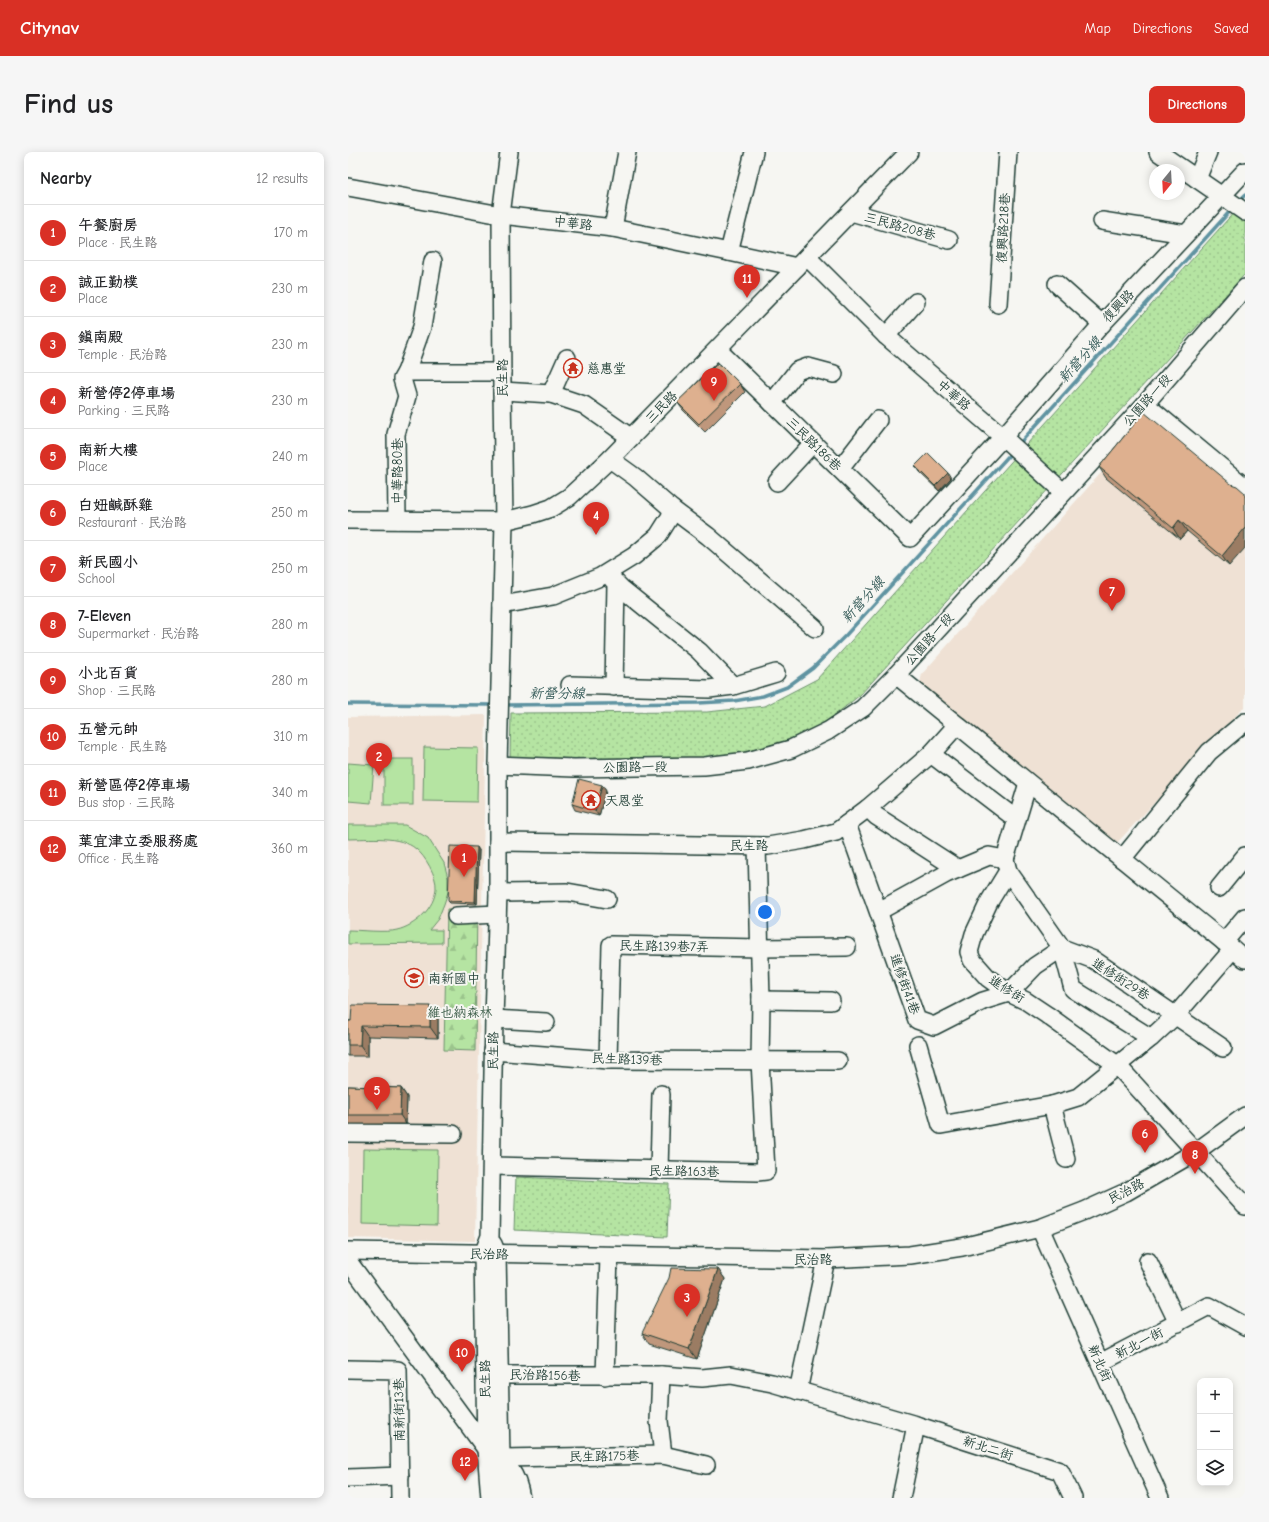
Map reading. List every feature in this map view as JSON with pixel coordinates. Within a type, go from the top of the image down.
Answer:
[{"type":"street","name":"民生路","points":[[504,1498],[492,1375],[490,1236],[493,1051],[498,893],[498,765],[504,521],[501,215],[509,152]]},
{"type":"street","points":[[613,228],[627,152]]},
{"type":"street","points":[[729,252],[754,152]]},
{"type":"street","name":"三民路","points":[[348,520],[504,521],[551,508],[569,496],[610,460],[909,152]]},
{"type":"street","name":"復興路218巷","points":[[998,304],[1008,152]]},
{"type":"street","points":[[1158,152],[1245,212]]},
{"type":"street","points":[[1197,179],[1208,152]]},
{"type":"street","name":"復興路","points":[[1002,437],[1102,324],[1245,171]]},
{"type":"street","name":"中華路","points":[[348,187],[501,215],[613,228],[729,252],[802,262],[1063,492]]},
{"type":"street","name":"三民路208巷","points":[[851,212],[949,240]]},
{"type":"street","points":[[1102,221],[1186,234]]},
{"type":"street","name":"中華路80巷","points":[[397,520],[396,434],[407,396],[402,379],[406,372],[422,327],[432,261]]},
{"type":"street","points":[[1057,284],[1102,324]]},
{"type":"street","name":"公園路一段","points":[[498,765],[574,768],[704,766],[748,761],[791,749],[828,731],[863,708],[896,675],[1145,404],[1245,288]]},
{"type":"street","points":[[886,336],[916,302]]},
{"type":"street","name":"三民路186巷","points":[[718,350],[910,538],[1002,437]]},
{"type":"street","points":[[551,394],[567,358]]},
{"type":"street","points":[[772,402],[796,370],[808,367],[834,374]]},
{"type":"street","points":[[406,372],[502,372]]},
{"type":"street","points":[[502,391],[551,394],[584,405],[630,438]]},
{"type":"street","points":[[1145,404],[1245,487]]},
{"type":"street","points":[[840,469],[878,420]]},
{"type":"street","points":[[776,482],[813,443]]},
{"type":"street","points":[[610,460],[635,477],[672,509],[708,536],[815,628]]},
{"type":"street","points":[[502,605],[554,596],[611,578],[658,536],[670,517],[672,509]]},
{"type":"street","points":[[611,578],[621,588],[699,651],[733,686]]},
{"type":"street","points":[[611,578],[614,686]]},
{"type":"street","points":[[570,686],[709,689],[733,686],[776,673]]},
{"type":"street","points":[[896,675],[1234,950]]},
{"type":"street","points":[[1122,859],[1210,752],[1245,722]]},
{"type":"street","name":"民生路","points":[[498,842],[768,846],[804,840],[836,832],[868,808],[931,754],[957,725]]},
{"type":"street","points":[[931,754],[1016,819]]},
{"type":"street","name":"進修街","points":[[1028,783],[1016,819],[1006,865],[974,934],[969,952],[972,960],[988,978],[1009,993],[1026,1001],[1047,1015],[1117,1065],[1197,1151],[1218,1178],[1245,1206]]},
{"type":"street","points":[[868,808],[876,816],[958,869]]},
{"type":"street","points":[[847,824],[879,911],[958,869],[989,856],[1006,865],[1062,948],[1073,989],[1151,1038]]},
{"type":"street","name":"民生路163巷","points":[[492,1166],[766,1171],[760,1062],[761,1000],[757,846]]},
{"type":"street","points":[[1219,888],[1245,856]]},
{"type":"street","points":[[498,893],[567,892],[607,899]]},
{"type":"street","name":"進修街41巷","points":[[879,911],[917,1020],[934,1026],[983,1001],[1009,993],[1035,966],[1062,948]]},
{"type":"street","points":[[456,916],[497,914]]},
{"type":"street","points":[[918,1045],[940,1125],[1052,1105],[1078,1097],[1151,1038],[1176,1015],[1234,950],[1245,917]]},
{"type":"street","name":"民生路139巷7弄","points":[[608,1060],[611,945],[760,948]]},
{"type":"street","points":[[760,948],[847,947]]},
{"type":"street","name":"進修街29巷","points":[[1062,948],[1094,960],[1223,1048]]},
{"type":"street","points":[[761,1000],[831,1001]]},
{"type":"street","points":[[494,1019],[546,1022]]},
{"type":"street","name":"民生路139巷","points":[[493,1051],[608,1060],[760,1062]]},
{"type":"street","points":[[760,1062],[838,1061]]},
{"type":"street","points":[[660,1170],[661,1094]]},
{"type":"street","points":[[1052,1105],[1066,1159]]},
{"type":"street","name":"民治路","points":[[348,1251],[826,1259],[910,1256],[962,1247],[1040,1228],[1084,1211],[1126,1192],[1197,1151],[1245,1116]]},
{"type":"street","points":[[348,1133],[453,1134]]},
{"type":"street","name":"新北街","points":[[1040,1228],[1160,1498]]},
{"type":"street","points":[[605,1376],[609,1256]]},
{"type":"street","points":[[798,1391],[826,1259]]},
{"type":"street","points":[[348,1261],[486,1449],[501,1458],[516,1477],[521,1498]]},
{"type":"street","name":"新北一街","points":[[1148,1261],[1178,1323]]},
{"type":"street","name":"新北一街","points":[[1100,1363],[1209,1306],[1245,1326]]},
{"type":"street","name":"南新街13巷","points":[[348,1369],[398,1370],[400,1476]]},
{"type":"street","name":"民生路","points":[[490,1498],[486,1449],[492,1375]]},
{"type":"street","name":"民治路156巷","points":[[492,1375],[661,1375],[702,1378],[731,1375],[772,1383],[798,1391]]},
{"type":"street","points":[[661,1375],[659,1420],[662,1455]]},
{"type":"street","name":"新北二街","points":[[798,1391],[916,1425],[1060,1471],[1074,1498]]},
{"type":"street","points":[[901,1498],[916,1425]]},
{"type":"street","name":"民生路175巷","points":[[501,1458],[662,1455],[706,1465]]},
{"type":"street","points":[[348,1478],[400,1476],[400,1498]]},
{"type":"shaded area","points":[[1141,428],[1245,500],[1245,706],[1114,846],[919,687],[922,674]]},
{"type":"shaded area","name":"南新國中","points":[[486,715],[475,1241],[348,1238],[348,717]]},
{"type":"green space","points":[[1245,200],[1245,274],[860,695],[826,722],[786,741],[723,758],[510,758],[511,713],[707,712],[765,706],[817,679]]},
{"type":"green space","points":[[424,747],[478,748],[477,802],[423,801]]},
{"type":"green space","points":[[384,759],[413,759],[413,805],[384,805]]},
{"type":"green space","points":[[348,763],[374,765],[371,803],[348,801]]},
{"type":"green space","points":[[348,825],[405,825],[428,838],[444,863],[448,878],[448,892],[444,904],[438,919],[429,930],[442,930],[442,943],[348,944],[348,930],[392,931],[411,925],[428,909],[435,895],[436,883],[430,867],[423,856],[416,849],[393,840],[374,838],[348,839]]},
{"type":"green space","name":"維也納森林","points":[[447,909],[477,909],[475,1051],[444,1050]]},
{"type":"green space","points":[[363,1149],[438,1150],[437,1226],[362,1224]]},
{"type":"green space","points":[[516,1177],[669,1184],[667,1237],[514,1230]]},
{"type":"building","points":[[716,365],[723,367],[740,384],[699,424],[677,402]]},
{"type":"building","points":[[1144,412],[1231,484],[1237,486],[1245,493],[1245,528],[1222,556],[1179,520],[1173,528],[1099,467]]},
{"type":"building","points":[[928,453],[948,473],[935,486],[915,466]]},
{"type":"building","name":"天恩堂","points":[[579,779],[602,785],[595,811],[572,804]]},
{"type":"building","points":[[450,846],[477,847],[475,902],[448,901]]},
{"type":"building","points":[[352,1005],[430,1006],[430,1027],[361,1026],[360,1045],[348,1045],[348,1021],[351,1021]]},
{"type":"building","points":[[348,1086],[401,1088],[400,1115],[348,1115]]},
{"type":"building","points":[[671,1268],[718,1269],[689,1349],[642,1333],[669,1278]]},
{"type":"waterway","name":"新營分線","points":[[1239,201],[1245,195]]},
{"type":"waterway","name":"新營分線","points":[[1019,444],[1232,209]]},
{"type":"waterway","name":"新營分線","points":[[503,705],[699,703],[734,701],[763,696],[787,687],[813,668],[846,635],[1012,452]]},
{"type":"waterway","name":"新營分線","points":[[348,704],[495,705]]},
{"type":"place","name":"新營區停2停車場","points":[[747,298]]},
{"type":"place","name":"慈惠堂","points":[[573,368]]},
{"type":"place","name":"小北百貨","points":[[714,401]]},
{"type":"place","name":"新營停2停車場","points":[[596,535]]},
{"type":"place","name":"新民國小","points":[[1112,611]]},
{"type":"place","name":"誠正勤樸","points":[[379,776]]},
{"type":"place","name":"天恩堂","points":[[591,800]]},
{"type":"place","name":"午餐廚房","points":[[464,877]]},
{"type":"place","name":"南新國中","points":[[414,978]]},
{"type":"place","name":"南新大樓","points":[[377,1110]]},
{"type":"place","name":"白妞鹹酥雞","points":[[1145,1153]]},
{"type":"place","name":"7-Eleven","points":[[1195,1174]]},
{"type":"place","name":"鎮南殿","points":[[687,1317]]},
{"type":"place","name":"五營元帥","points":[[462,1372]]},
{"type":"place","name":"葉宜津立委服務處","points":[[465,1481]]}]
